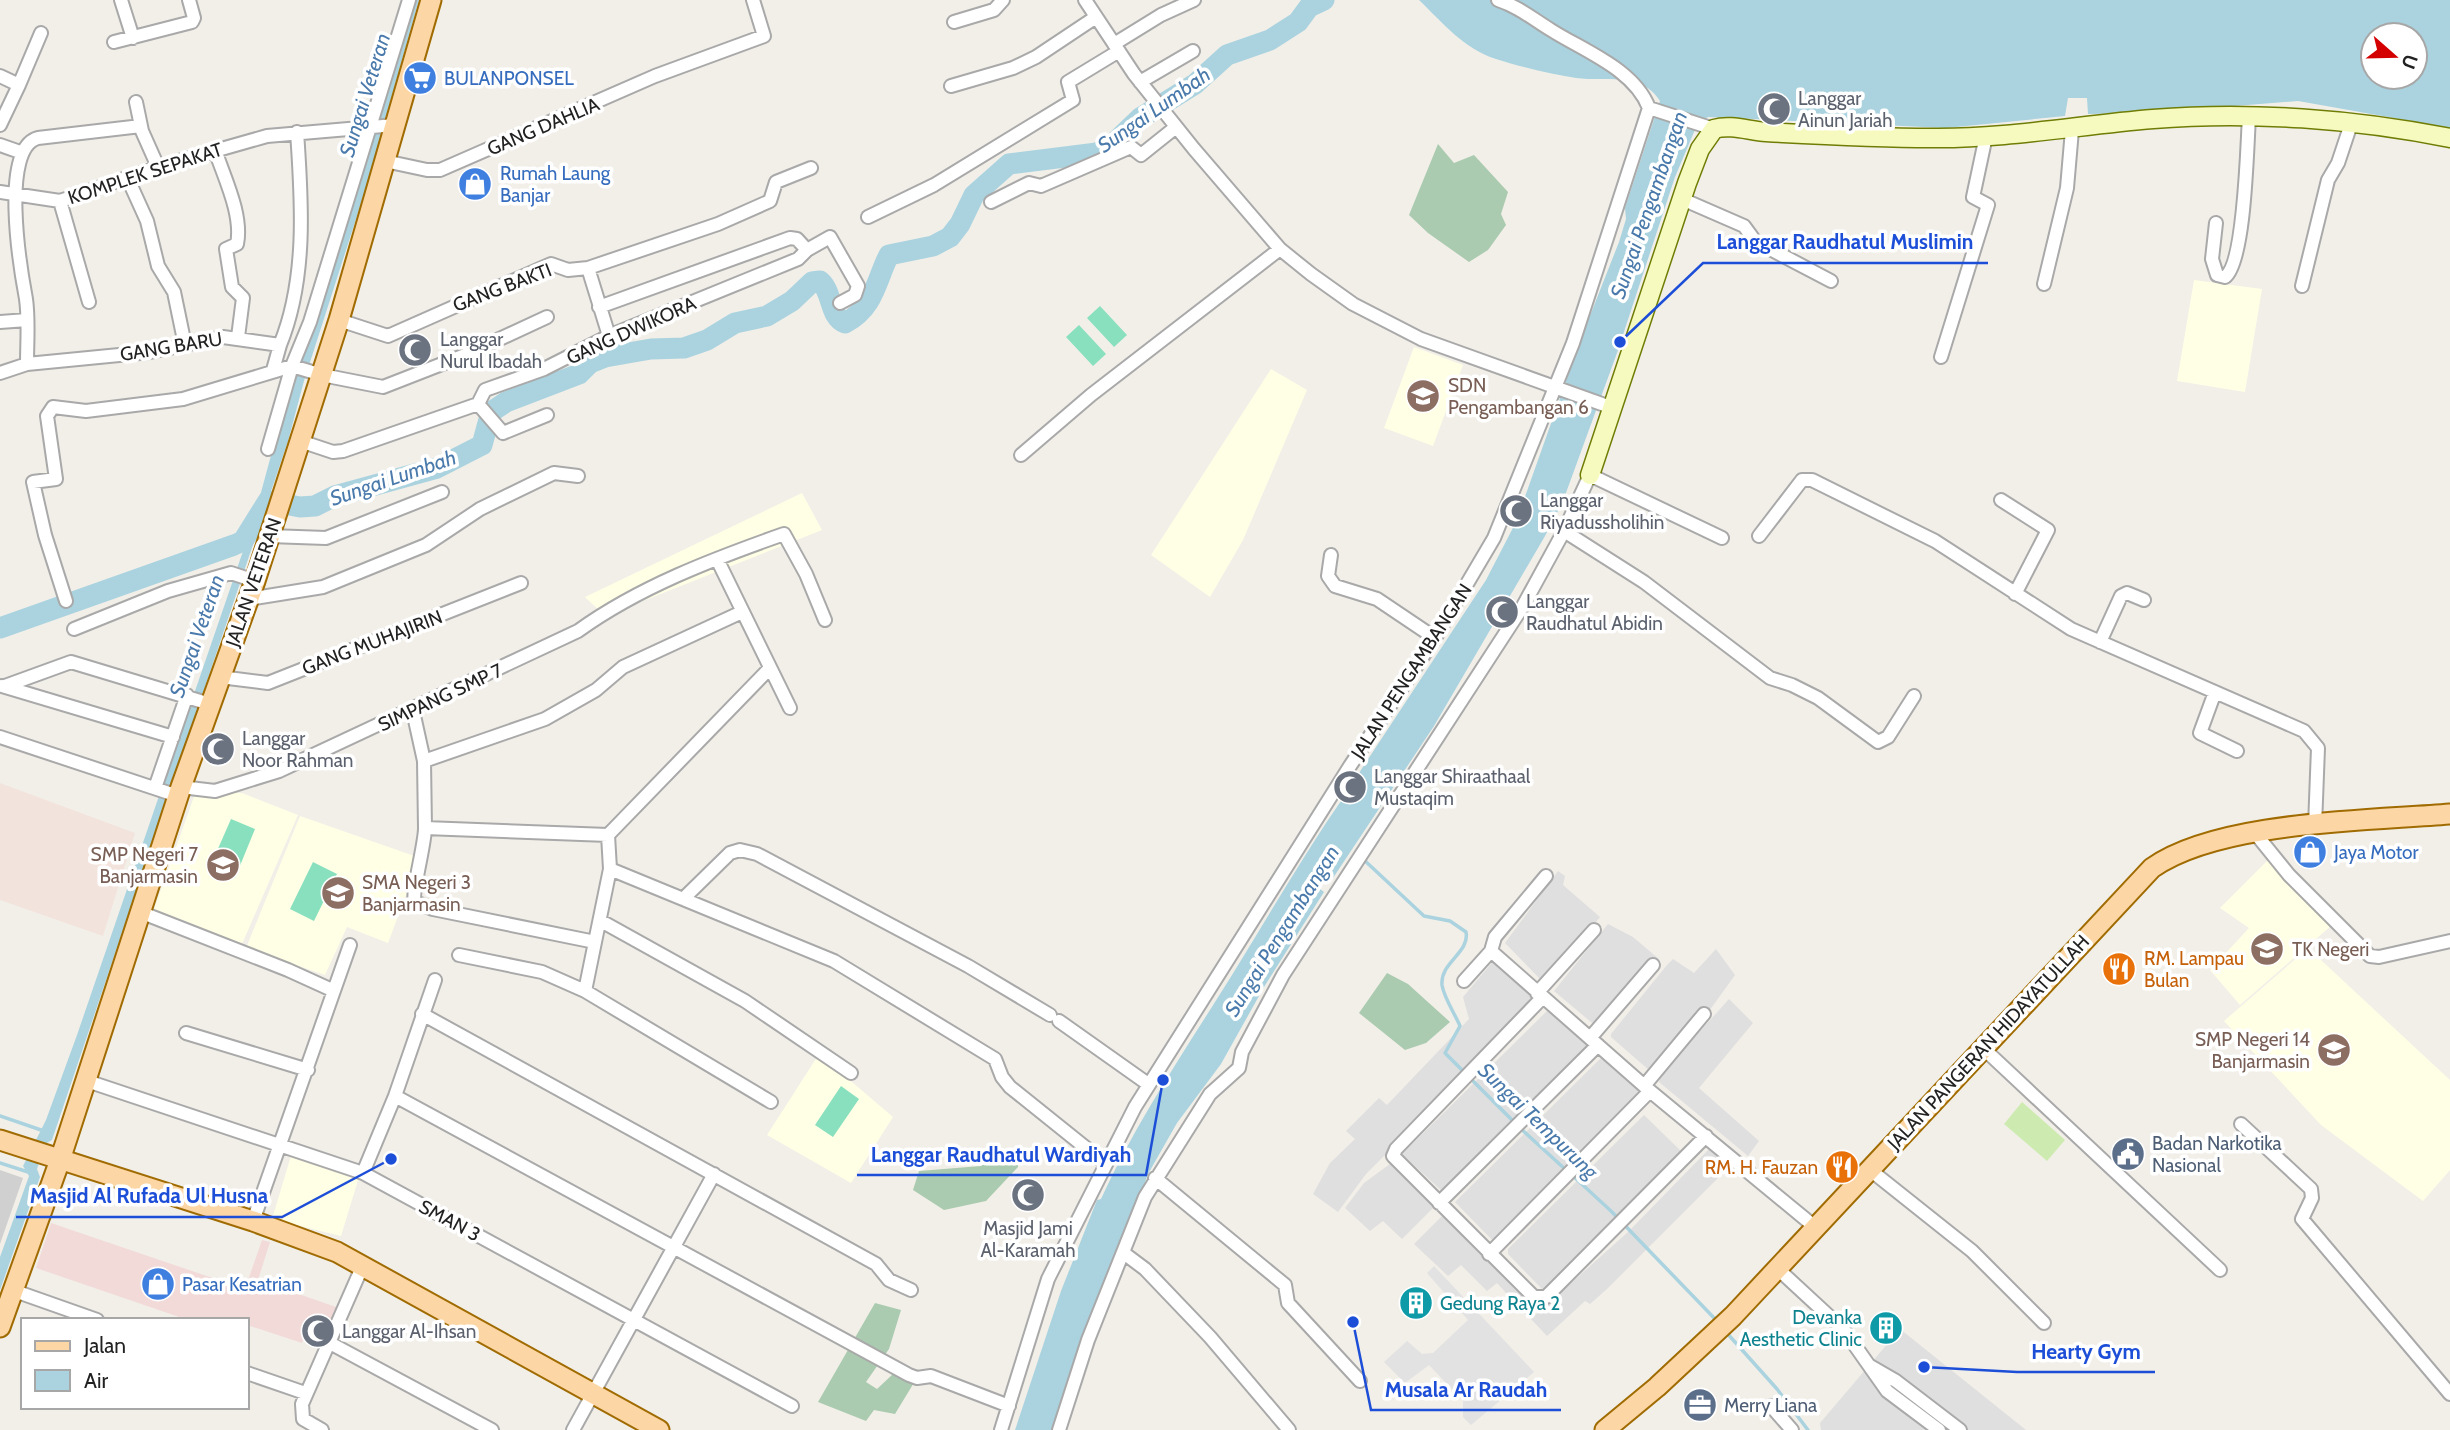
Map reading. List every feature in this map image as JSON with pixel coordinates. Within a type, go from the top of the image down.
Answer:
[{"type":"main road","name":"JALAN VETERAN","points":[[0,1327],[53,1158],[87,1081],[140,912],[169,791],[220,677],[247,583],[270,536],[300,441],[317,374],[339,320],[385,161],[380,125],[431,0]]},
{"type":"main road","name":"JALAN PANGERAN HIDAYATULLAH","points":[[1605,1430],[1733,1316],[2152,868],[2171,855],[2194,845],[2255,832],[2450,814]]},
{"type":"main road","points":[[0,1140],[253,1221],[337,1252],[659,1430]]},
{"type":"street","points":[[114,42],[192,22],[194,18],[189,0]]},
{"type":"street","points":[[268,449],[294,366],[380,125],[408,0]]},
{"type":"street","name":"GANG DAHLIA","points":[[385,161],[440,170],[697,60],[764,36],[753,0]]},
{"type":"street","points":[[954,22],[994,10],[1002,5],[1003,0]]},
{"type":"street","points":[[1085,0],[1154,100],[1280,249],[1353,304],[1395,327],[1474,360],[1608,406]]},
{"type":"street","points":[[868,217],[934,185],[1073,100],[1068,82],[1161,15],[1194,0]]},
{"type":"street","points":[[1498,0],[1524,10],[1605,61],[1639,89],[1651,109],[1707,127],[1911,138],[2072,130],[2153,119],[2249,117],[2351,124],[2450,138]]},
{"type":"street","points":[[122,3],[133,38]]},
{"type":"street","points":[[951,86],[1036,57],[1096,17]]},
{"type":"street","points":[[0,125],[41,33]]},
{"type":"street","points":[[1140,82],[1193,51]]},
{"type":"street","points":[[0,76],[19,85]]},
{"type":"street","points":[[136,102],[141,126],[158,167]]},
{"type":"street","name":"JALAN PENGAMBANGAN","points":[[1001,1430],[1048,1279],[1148,1084],[1350,766],[1435,638],[1494,538],[1557,388],[1651,109]]},
{"type":"street","points":[[2216,223],[2213,267],[2217,275],[2225,277],[2232,268],[2240,234],[2249,117]]},
{"type":"street","points":[[2302,286],[2328,180],[2338,163],[2351,124]]},
{"type":"street","name":"KOMPLEK SEPAKAT","points":[[5,193],[60,201],[158,167],[267,136],[380,125]]},
{"type":"street","points":[[0,373],[27,364],[26,301],[5,193],[20,152],[29,140],[141,126]]},
{"type":"street","points":[[991,202],[1029,183],[1041,186],[1131,147],[1141,155],[1176,127]]},
{"type":"street","points":[[1059,1430],[1088,1339],[1125,1254],[1144,1197],[1210,1094],[1239,1069],[1242,1052],[1283,975],[1523,606],[1564,531],[1590,475],[1608,406],[1707,127]]},
{"type":"street","points":[[2044,284],[2067,188],[2072,130]]},
{"type":"street","points":[[273,370],[289,322],[296,285],[300,223],[297,132]]},
{"type":"street","points":[[1941,357],[1988,205],[1973,197],[1986,136]]},
{"type":"street","points":[[0,145],[20,152]]},
{"type":"street","points":[[215,150],[234,211],[238,239],[237,244],[226,249],[232,287],[243,298],[238,337]]},
{"type":"street","points":[[610,336],[588,268],[718,224],[771,201],[776,182],[811,168]]},
{"type":"street","points":[[128,179],[147,221],[158,266],[173,292],[185,345]]},
{"type":"street","points":[[1682,199],[1744,226],[1755,241],[1831,281]]},
{"type":"street","points":[[60,201],[89,302]]},
{"type":"street","name":"GANG DWIKORA","points":[[300,441],[333,452],[343,452],[480,407],[485,390],[544,369],[610,336],[798,259],[807,250],[835,234],[858,286],[855,295],[840,303]]},
{"type":"street","points":[[599,307],[790,238],[797,239],[807,250]]},
{"type":"street","points":[[1021,455],[1091,395],[1280,249]]},
{"type":"street","name":"GANG BAKTI","points":[[339,320],[388,336],[551,264],[568,270],[588,268]]},
{"type":"street","points":[[66,601],[45,535],[33,482],[56,479],[47,416],[50,409],[58,407],[86,411],[183,399],[273,370],[294,366],[317,374],[383,387],[465,355],[547,317]]},
{"type":"street","points":[[0,322],[27,320]]},
{"type":"street","name":"GANG BARU","points":[[27,364],[238,337],[280,345]]},
{"type":"street","points":[[480,407],[499,432],[508,434],[547,415]]},
{"type":"street","points":[[74,629],[168,591],[231,573],[247,583],[297,594],[323,587],[426,545],[480,509],[554,473],[578,476]]},
{"type":"street","points":[[1590,475],[1722,538]]},
{"type":"street","points":[[1759,536],[1802,480],[1807,478],[1935,541],[2057,622],[2304,731],[2318,748],[2315,826]]},
{"type":"street","points":[[270,536],[326,538],[442,492]]},
{"type":"street","points":[[2001,500],[2048,530],[2015,594]]},
{"type":"street","points":[[1564,531],[1615,561],[1770,678],[1792,684],[1818,698],[1878,742],[1888,737],[1914,696]]},
{"type":"street","name":"SIMPANG SMP 7","points":[[0,737],[169,791],[205,791],[243,784],[413,710],[578,631],[610,608],[717,559],[784,534],[825,620]]},
{"type":"street","points":[[1331,555],[1328,576],[1335,586],[1377,599],[1435,638]]},
{"type":"street","points":[[717,559],[790,708]]},
{"type":"street","name":"GANG MUHAJIRIN","points":[[220,677],[268,683],[521,583]]},
{"type":"street","points":[[2100,642],[2121,596],[2127,593],[2144,600]]},
{"type":"street","points":[[424,761],[545,719],[596,690],[624,667],[741,612]]},
{"type":"street","points":[[2,686],[72,662],[207,702]]},
{"type":"street","points":[[585,991],[610,869],[608,835],[769,669]]},
{"type":"street","points":[[2,686],[173,737]]},
{"type":"street","points":[[2215,692],[2200,735],[2237,751]]},
{"type":"street","points":[[169,791],[173,737],[188,696]]},
{"type":"street","points":[[413,710],[424,761],[425,828],[422,862],[412,895],[415,902],[433,909],[595,942]]},
{"type":"street","points":[[425,828],[608,835]]},
{"type":"street","points":[[2255,832],[2289,874],[2370,956],[2379,957],[2450,941]]},
{"type":"street","points":[[683,900],[730,853],[740,850],[757,853],[968,966],[1054,1018],[1148,1084]]},
{"type":"street","points":[[610,869],[834,961],[995,1059],[1002,1077],[1010,1087],[1106,1164]]},
{"type":"street","points":[[1464,981],[1491,951],[1495,937],[1546,876]]},
{"type":"street","points":[[140,912],[332,990]]},
{"type":"street","points":[[601,921],[745,1001],[851,1073]]},
{"type":"street","points":[[1594,930],[1540,996],[1394,1152],[1395,1160],[1534,1297],[1543,1298],[1706,1136]]},
{"type":"street","points":[[253,1221],[281,1148],[332,990],[350,945]]},
{"type":"street","points":[[1491,951],[1647,1089],[1815,1227]]},
{"type":"street","points":[[459,955],[542,972],[585,991],[771,1101]]},
{"type":"street","points":[[1439,1203],[1524,1119],[1594,1041],[1653,965]]},
{"type":"street","points":[[363,1173],[395,1096],[435,980]]},
{"type":"street","points":[[422,1014],[876,1264],[889,1280],[911,1290]]},
{"type":"street","points":[[1489,1254],[1647,1089],[1704,1014]]},
{"type":"street","points":[[186,1033],[308,1070]]},
{"type":"street","points":[[1983,1048],[2220,1270]]},
{"type":"street","name":"SMAN 3","points":[[87,1081],[281,1148],[363,1173],[792,1406]]},
{"type":"street","points":[[395,1096],[909,1375],[931,1376],[1009,1406]]},
{"type":"street","points":[[2241,1124],[2311,1189],[2312,1198],[2302,1219],[2450,1394]]},
{"type":"street","points":[[1869,1169],[1972,1251],[2044,1323]]},
{"type":"street","points":[[573,1430],[714,1174]]},
{"type":"street","points":[[1155,1178],[1285,1285],[1288,1303],[1360,1381]]},
{"type":"street","points":[[1125,1254],[1168,1292],[1290,1430]]},
{"type":"street","points":[[322,1430],[303,1419],[301,1411],[305,1394],[363,1265]]},
{"type":"street","points":[[1777,1269],[1844,1330],[1887,1391],[1948,1428]]},
{"type":"street","points":[[12,1290],[91,1318]]},
{"type":"street","points":[[328,1342],[492,1430]]},
{"type":"street","points":[[248,1373],[305,1394]]},
{"type":"street","points":[[1771,1406],[1792,1430]]},
{"type":"shaded area","points":[[1438,144],[1454,163],[1474,155],[1508,192],[1501,214],[1506,225],[1488,250],[1469,262],[1428,233],[1409,215]]},
{"type":"shaded area","points":[[2194,280],[2262,289],[2245,392],[2177,381]]},
{"type":"shaded area","name":"SDN Pengambangan 6","points":[[1414,347],[1463,365],[1433,446],[1384,428]]},
{"type":"shaded area","points":[[1271,369],[1307,390],[1243,540],[1210,597],[1151,555]]},
{"type":"shaded area","points":[[802,493],[822,530],[605,616],[585,597]]},
{"type":"shaded area","points":[[0,783],[135,833],[103,936],[0,900]]},
{"type":"shaded area","name":"SMP Negeri 7 Banjarmasin","points":[[196,791],[242,793],[298,815],[239,951],[152,915]]},
{"type":"shaded area","name":"SMA Negeri 3 Banjarmasin","points":[[300,816],[420,858],[388,943],[347,927],[325,975],[246,948]]},
{"type":"shaded area","name":"TK Negeri","points":[[2268,860],[2332,925],[2240,1005],[2210,970],[2249,928],[2220,908]]},
{"type":"shaded area","points":[[1558,871],[1565,876],[1563,885],[1600,917],[1547,982],[1541,980],[1505,943]]},
{"type":"shaded area","points":[[1608,924],[1633,937],[1659,959],[1598,1028],[1554,991]]},
{"type":"shaded area","name":"SMP Negeri 14 Banjarmasin","points":[[2308,948],[2450,1080],[2450,1170],[2423,1201],[2321,1125],[2224,1021]]},
{"type":"shaded area","points":[[1716,949],[1735,975],[1712,1007],[1654,1072],[1650,1071],[1611,1037],[1611,1034],[1673,959],[1694,973]]},
{"type":"shaded area","points":[[1495,959],[1543,997],[1366,1174],[1338,1212],[1313,1194],[1330,1163],[1355,1139],[1346,1131],[1379,1098],[1387,1105],[1469,1019],[1463,997]]},
{"type":"shaded area","points":[[1387,973],[1408,984],[1450,1022],[1426,1043],[1405,1050],[1359,1013]]},
{"type":"shaded area","points":[[1729,999],[1753,1023],[1699,1088],[1759,1141],[1748,1156],[1659,1082],[1661,1075]]},
{"type":"shaded area","points":[[1549,1009],[1594,1045],[1444,1193],[1402,1154]]},
{"type":"shaded area","points":[[819,1054],[893,1117],[851,1183],[767,1135]]},
{"type":"shaded area","points":[[1603,1056],[1645,1092],[1496,1244],[1455,1202]]},
{"type":"shaded area","points":[[1644,1115],[1685,1155],[1545,1292],[1508,1254],[1508,1249]]},
{"type":"shaded area","points":[[1711,1147],[1735,1161],[1607,1289],[1590,1304],[1585,1301],[1547,1336],[1531,1319],[1628,1232]]},
{"type":"shaded area","points":[[1006,1151],[1018,1155],[1018,1167],[986,1201],[944,1210],[913,1190],[919,1171],[981,1166]]},
{"type":"shaded area","points":[[291,1156],[359,1177],[341,1236],[272,1219]]},
{"type":"shaded area","points":[[1394,1161],[1439,1202],[1402,1239],[1383,1221],[1370,1231],[1345,1208],[1364,1183]]},
{"type":"shaded area","points":[[0,1170],[23,1178],[0,1244]]},
{"type":"shaded area","points":[[1447,1211],[1543,1302],[1527,1316],[1497,1283],[1487,1291],[1461,1265],[1448,1276],[1414,1244]]},
{"type":"shaded area","name":"Pasar Kesatrian","points":[[51,1223],[245,1289],[262,1240],[270,1242],[258,1280],[339,1308],[335,1322],[312,1315],[302,1343],[248,1325],[248,1318],[182,1318],[36,1268]]},
{"type":"shaded area","points":[[1434,1266],[1534,1372],[1471,1425],[1463,1417],[1463,1401],[1429,1365],[1405,1383],[1384,1362],[1407,1341],[1422,1354],[1433,1353],[1468,1320],[1427,1273]]},
{"type":"shaded area","points":[[875,1303],[901,1310],[889,1349],[866,1382],[877,1389],[893,1374],[915,1381],[895,1414],[874,1410],[866,1421],[818,1402]]},
{"type":"shaded area","points":[[1900,1329],[2026,1430],[1821,1430],[1820,1423]]},
{"type":"green space","points":[[1100,306],[1127,335],[1114,347],[1087,318]]},
{"type":"green space","points":[[1079,325],[1106,354],[1093,366],[1066,337]]},
{"type":"green space","points":[[231,819],[255,829],[235,878],[210,867]]},
{"type":"green space","points":[[313,862],[337,874],[314,921],[290,909]]},
{"type":"green space","points":[[841,1086],[859,1099],[833,1137],[815,1125]]},
{"type":"green space","points":[[2022,1102],[2065,1140],[2047,1161],[2004,1124]]},
{"type":"water","points":[[409,0],[419,0],[365,191],[304,381],[288,441],[52,1140],[45,1144],[37,1169],[40,1177],[0,1290],[0,1257],[29,1176],[23,1166],[46,1120],[77,1035],[253,522],[286,400]]},
{"type":"water","name":"Sungai Pengambangan","points":[[1419,0],[2450,0],[2450,128],[2298,101],[2147,113],[2088,114],[2087,98],[2068,98],[2065,116],[1946,128],[1708,117],[1697,125],[1675,177],[1617,353],[1563,501],[1545,536],[1434,726],[1331,881],[1318,872],[1311,882],[1324,892],[1264,987],[1221,1064],[1177,1123],[1148,1174],[1054,1430],[1015,1430],[1061,1291],[1097,1200],[1101,1199],[1130,1141],[1163,1085],[1315,840],[1345,795],[1351,800],[1362,786],[1355,779],[1486,580],[1516,522],[1582,336],[1619,242],[1626,219],[1625,208],[1660,101],[1643,85],[1633,82],[1567,77],[1484,55],[1445,26]]},
{"type":"waterway","name":"Sungai Lumbah","points":[[0,628],[243,541],[268,501],[300,507],[315,506],[335,496],[437,468],[482,445],[491,412],[506,402],[579,374],[590,363],[605,357],[651,349],[684,348],[707,340],[735,323],[767,316],[792,301],[812,282],[820,281],[827,291],[833,310],[845,323],[855,317],[869,301],[889,255],[933,246],[950,237],[960,224],[974,195],[1009,164],[1097,153],[1115,142],[1140,118],[1195,84],[1227,55],[1270,40],[1298,22],[1309,7],[1324,0]]},
{"type":"waterway","name":"Sungai Tempurung","points":[[1363,859],[1424,916],[1450,921],[1466,932],[1464,946],[1445,970],[1442,985],[1460,1026],[1445,1053],[1465,1073]]},
{"type":"waterway","name":"Sungai Tempurung","points":[[1471,1079],[1515,1123]]},
{"type":"waterway","points":[[0,1116],[44,1131]]},
{"type":"waterway","name":"Sungai Tempurung","points":[[1520,1128],[1566,1170]]},
{"type":"waterway","points":[[0,1163],[28,1172]]},
{"type":"waterway","name":"Sungai Tempurung","points":[[1572,1175],[1611,1211],[1717,1321]]},
{"type":"waterway","name":"Sungai Tempurung","points":[[1726,1332],[1777,1389],[1808,1430]]},
{"type":"place","name":"BULANPONSEL","points":[[420,78]]},
{"type":"place","name":"Langgar Ainun Jariah","points":[[1774,109]]},
{"type":"place","name":"Rumah Laung Banjar","points":[[475,184]]},
{"type":"place","name":"Langgar Raudhatul Muslimin","points":[[1620,342]]},
{"type":"place","name":"Langgar Nurul Ibadah","points":[[415,350]]},
{"type":"place","name":"SDN Pengambangan 6","points":[[1423,396]]},
{"type":"place","name":"Langgar Riyadussholihin","points":[[1516,511]]},
{"type":"place","name":"Langgar Raudhatul Abidin","points":[[1502,612]]},
{"type":"place","name":"Langgar Noor Rahman","points":[[218,749]]},
{"type":"place","name":"Langgar Shiraathaal Mustaqim","points":[[1350,787]]},
{"type":"place","name":"Jaya Motor","points":[[2310,852]]},
{"type":"place","name":"SMP Negeri 7 Banjarmasin","points":[[223,865]]},
{"type":"place","name":"SMA Negeri 3 Banjarmasin","points":[[338,893]]},
{"type":"place","name":"TK Negeri","points":[[2267,949]]},
{"type":"place","name":"RM. Lampau Bulan","points":[[2119,969]]},
{"type":"place","name":"SMP Negeri 14 Banjarmasin","points":[[2334,1050]]},
{"type":"place","name":"Langgar Raudhatul Wardiyah","points":[[1163,1080]]},
{"type":"place","name":"Badan Narkotika Nasional","points":[[2128,1154]]},
{"type":"place","name":"Masjid Al Rufada Ul Husna","points":[[391,1159]]},
{"type":"place","name":"RM. H. Fauzan","points":[[1842,1167]]},
{"type":"place","name":"Masjid Jami Al-Karamah","points":[[1028,1195]]},
{"type":"place","name":"Pasar Kesatrian","points":[[158,1284]]},
{"type":"place","name":"Gedung Raya 2","points":[[1416,1303]]},
{"type":"place","name":"Musala Ar Raudah","points":[[1353,1322]]},
{"type":"place","name":"Devanka Aesthetic Clinic","points":[[1886,1328]]},
{"type":"place","name":"Langgar Al-Ihsan","points":[[318,1331]]},
{"type":"place","name":"Hearty Gym","points":[[1924,1367]]},
{"type":"place","name":"Merry Liana","points":[[1700,1405]]},
{"type":"water label","name":"Sungai Veteran","points":[[365,95]]},
{"type":"water label","name":"Sungai Veteran","points":[[197,636]]}]
